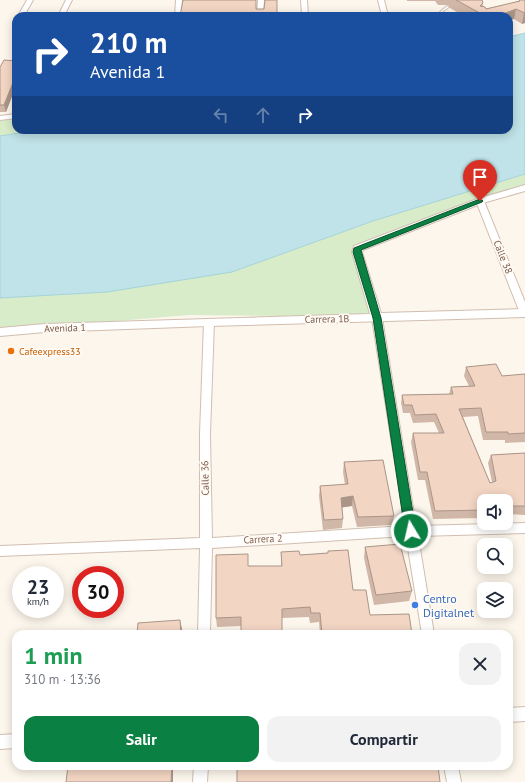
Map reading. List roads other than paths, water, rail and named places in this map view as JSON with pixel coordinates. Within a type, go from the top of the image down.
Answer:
[{"type":"street","points":[[24,12],[30,0]]},
{"type":"street","points":[[63,12],[69,0]]},
{"type":"street","points":[[178,12],[179,0]]},
{"type":"street","points":[[260,12],[261,0]]},
{"type":"street","points":[[304,0],[305,12]]},
{"type":"street","points":[[382,0],[384,12]]},
{"type":"street","points":[[0,118],[12,115]]},
{"type":"street","points":[[427,630],[377,318],[357,252],[358,248],[480,201],[525,188]]},
{"type":"street","name":"Calle 38","points":[[480,201],[525,313]]},
{"type":"street","name":"Carrera 1B","points":[[129,326],[209,322],[525,313]]},
{"type":"street","name":"Calle 36","points":[[204,630],[206,543],[205,434],[209,322]]},
{"type":"street","name":"Avenida 1","points":[[0,332],[45,328],[129,326]]},
{"type":"street","name":"Carrera 2","points":[[0,550],[206,543],[411,531],[525,528]]},
{"type":"street","points":[[513,715],[525,714]]},
{"type":"street","points":[[0,742],[12,741]]},
{"type":"street","points":[[200,782],[201,770]]},
{"type":"street","points":[[452,770],[454,782]]},
{"type":"lane","points":[[441,12],[448,6]]},
{"type":"water","points":[[525,33],[525,174],[373,221],[232,272],[107,292],[0,298],[0,136],[13,134],[513,134],[513,36]]},
{"type":"place","name":"Cafeexpress33","points":[[11,351]]},
{"type":"place","name":"Centro Digitalnet","points":[[415,605]]}]
